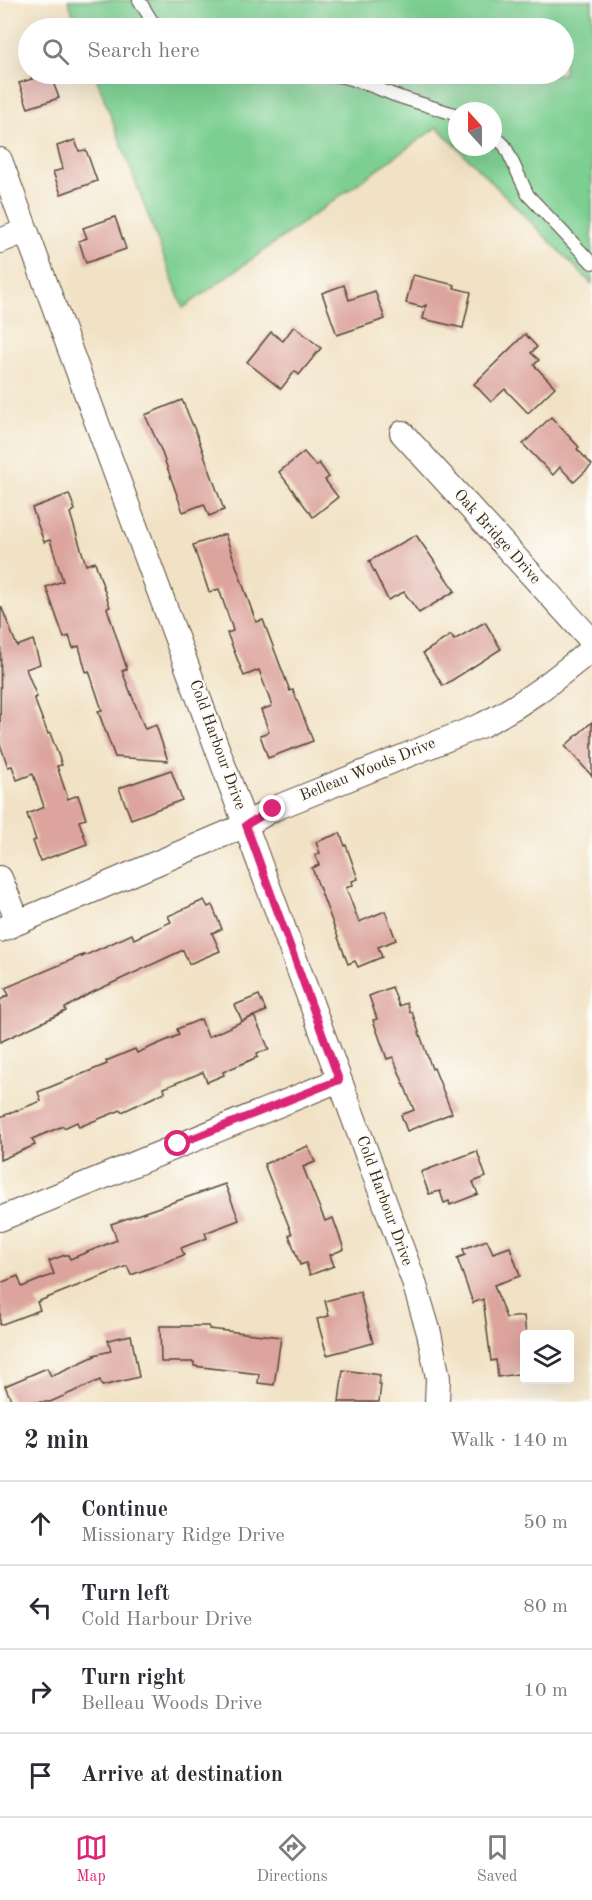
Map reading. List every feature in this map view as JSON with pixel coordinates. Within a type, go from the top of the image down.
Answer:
[{"type":"street","name":"Cold Harbour Drive","points":[[0,160],[413,1280],[429,1333],[438,1378],[437,1402]]},
{"type":"street","points":[[0,241],[25,231]]},
{"type":"street","name":"Oak Bridge Drive","points":[[402,432],[592,640]]},
{"type":"street","name":"Belleau Woods Drive","points":[[9,926],[246,825],[282,805],[512,711],[541,691],[592,649]]},
{"type":"street","points":[[0,878],[9,926]]},
{"type":"street","points":[[0,1219],[339,1080]]},
{"type":"lane","points":[[140,0],[150,18]]},
{"type":"lane","points":[[370,84],[394,95],[448,112]]},
{"type":"lane","points":[[502,142],[506,146],[528,195],[592,263]]},
{"type":"green space","points":[[68,0],[592,0],[592,284],[466,156],[502,156],[502,102],[448,102],[448,138],[437,127],[183,308],[99,84],[574,84],[574,18],[74,18]]},
{"type":"building","points":[[19,84],[54,84],[59,98],[28,108]]},
{"type":"building","points":[[75,140],[79,151],[86,150],[97,181],[61,194],[53,172],[63,169],[57,146]]},
{"type":"building","points":[[115,217],[126,249],[86,263],[79,241],[87,238],[83,228]]},
{"type":"building","points":[[413,275],[455,285],[454,288],[471,292],[463,328],[423,319],[426,305],[422,307],[406,303]]},
{"type":"building","points":[[344,285],[349,300],[375,291],[385,319],[337,335],[322,293]]},
{"type":"building","points":[[294,326],[321,348],[299,375],[295,371],[281,389],[247,362],[271,332],[283,341]]},
{"type":"building","points":[[525,334],[537,347],[531,353],[539,360],[534,365],[555,387],[528,413],[505,389],[491,402],[474,384]]},
{"type":"building","points":[[182,400],[224,510],[209,516],[204,504],[183,512],[161,450],[145,415]]},
{"type":"building","points":[[551,417],[579,447],[577,449],[592,465],[574,482],[560,467],[553,475],[523,444]]},
{"type":"building","points":[[304,452],[316,466],[319,463],[329,477],[325,480],[338,497],[313,517],[279,472]]},
{"type":"building","points":[[69,494],[75,510],[70,513],[86,565],[95,562],[110,607],[107,608],[127,669],[122,671],[145,729],[156,725],[168,761],[115,757],[98,711],[102,710],[89,671],[86,672],[79,646],[73,648],[69,636],[64,638],[46,587],[63,581],[50,540],[44,542],[32,508]]},
{"type":"building","points":[[225,534],[256,622],[263,620],[290,691],[293,690],[313,741],[268,758],[260,735],[269,732],[261,710],[272,706],[259,670],[244,676],[227,633],[233,631],[219,589],[209,592],[193,545]]},
{"type":"building","points":[[416,535],[455,591],[419,613],[404,592],[388,600],[369,561]]},
{"type":"building","points":[[1,606],[17,646],[33,640],[40,664],[26,669],[37,697],[34,698],[62,765],[57,766],[68,799],[78,795],[86,819],[79,821],[87,844],[40,861],[27,814],[44,807],[33,774],[17,780],[12,766],[8,767],[0,744]]},
{"type":"building","points":[[485,622],[501,649],[443,686],[423,653],[451,635],[454,640]]},
{"type":"building","points":[[592,722],[592,776],[565,746]]},
{"type":"building","points":[[171,770],[182,800],[131,819],[119,788]]},
{"type":"building","points":[[340,833],[358,879],[352,881],[353,885],[346,888],[359,922],[385,911],[396,940],[378,947],[382,957],[358,967],[355,961],[348,964],[312,868],[319,865],[315,855],[320,853],[316,842]]},
{"type":"building","points":[[204,900],[208,907],[212,905],[222,929],[212,933],[220,951],[189,964],[183,950],[89,994],[65,1008],[66,1011],[0,1042],[0,1000],[9,995],[5,988],[132,934],[134,939],[171,922],[168,916]]},
{"type":"building","points":[[392,987],[399,1006],[407,1003],[410,1013],[412,1012],[432,1069],[434,1068],[452,1113],[407,1131],[401,1115],[414,1110],[393,1057],[387,1059],[373,1020],[377,1019],[369,996]]},
{"type":"building","points":[[259,995],[266,1011],[242,1021],[235,1005]]},
{"type":"building","points":[[254,1016],[269,1049],[257,1053],[258,1057],[223,1072],[224,1075],[207,1082],[203,1072],[164,1088],[165,1092],[122,1112],[121,1110],[79,1127],[77,1122],[64,1128],[63,1126],[32,1139],[35,1145],[0,1160],[0,1117],[41,1101],[38,1092],[107,1064],[106,1061],[135,1049],[137,1053],[179,1035],[177,1029],[201,1019],[208,1037]]},
{"type":"building","points":[[308,1146],[315,1162],[303,1167],[325,1221],[333,1218],[344,1249],[330,1255],[334,1266],[310,1275],[306,1263],[300,1265],[289,1235],[292,1234],[264,1164]]},
{"type":"building","points":[[477,1151],[486,1177],[473,1182],[478,1194],[450,1205],[449,1201],[444,1203],[440,1191],[429,1194],[421,1172]]},
{"type":"building","points":[[225,1184],[239,1220],[205,1233],[207,1238],[181,1248],[184,1255],[131,1275],[127,1266],[37,1302],[40,1310],[0,1325],[0,1283],[18,1276],[22,1287],[54,1274],[49,1261],[65,1255],[68,1255],[70,1259],[117,1240],[111,1224]]},
{"type":"building","points":[[487,1240],[493,1253],[510,1247],[520,1276],[494,1285],[506,1318],[524,1316],[525,1330],[520,1330],[520,1374],[498,1377],[496,1360],[491,1361],[483,1299],[473,1303],[457,1258],[465,1255],[463,1249]]},
{"type":"building","points":[[360,1292],[373,1343],[327,1355],[317,1319],[329,1316],[325,1301]]},
{"type":"building","points":[[160,1326],[209,1326],[209,1329],[281,1337],[274,1385],[258,1383],[259,1374],[194,1366],[194,1362],[161,1362]]},
{"type":"building","points":[[131,1335],[139,1377],[102,1386],[100,1380],[50,1402],[12,1402],[5,1386],[47,1368],[51,1376],[94,1355],[111,1351],[108,1340]]},
{"type":"building","points":[[343,1370],[380,1375],[379,1402],[339,1402]]},
{"type":"route","points":[[178,1144],[339,1080],[246,825],[273,809]]}]
